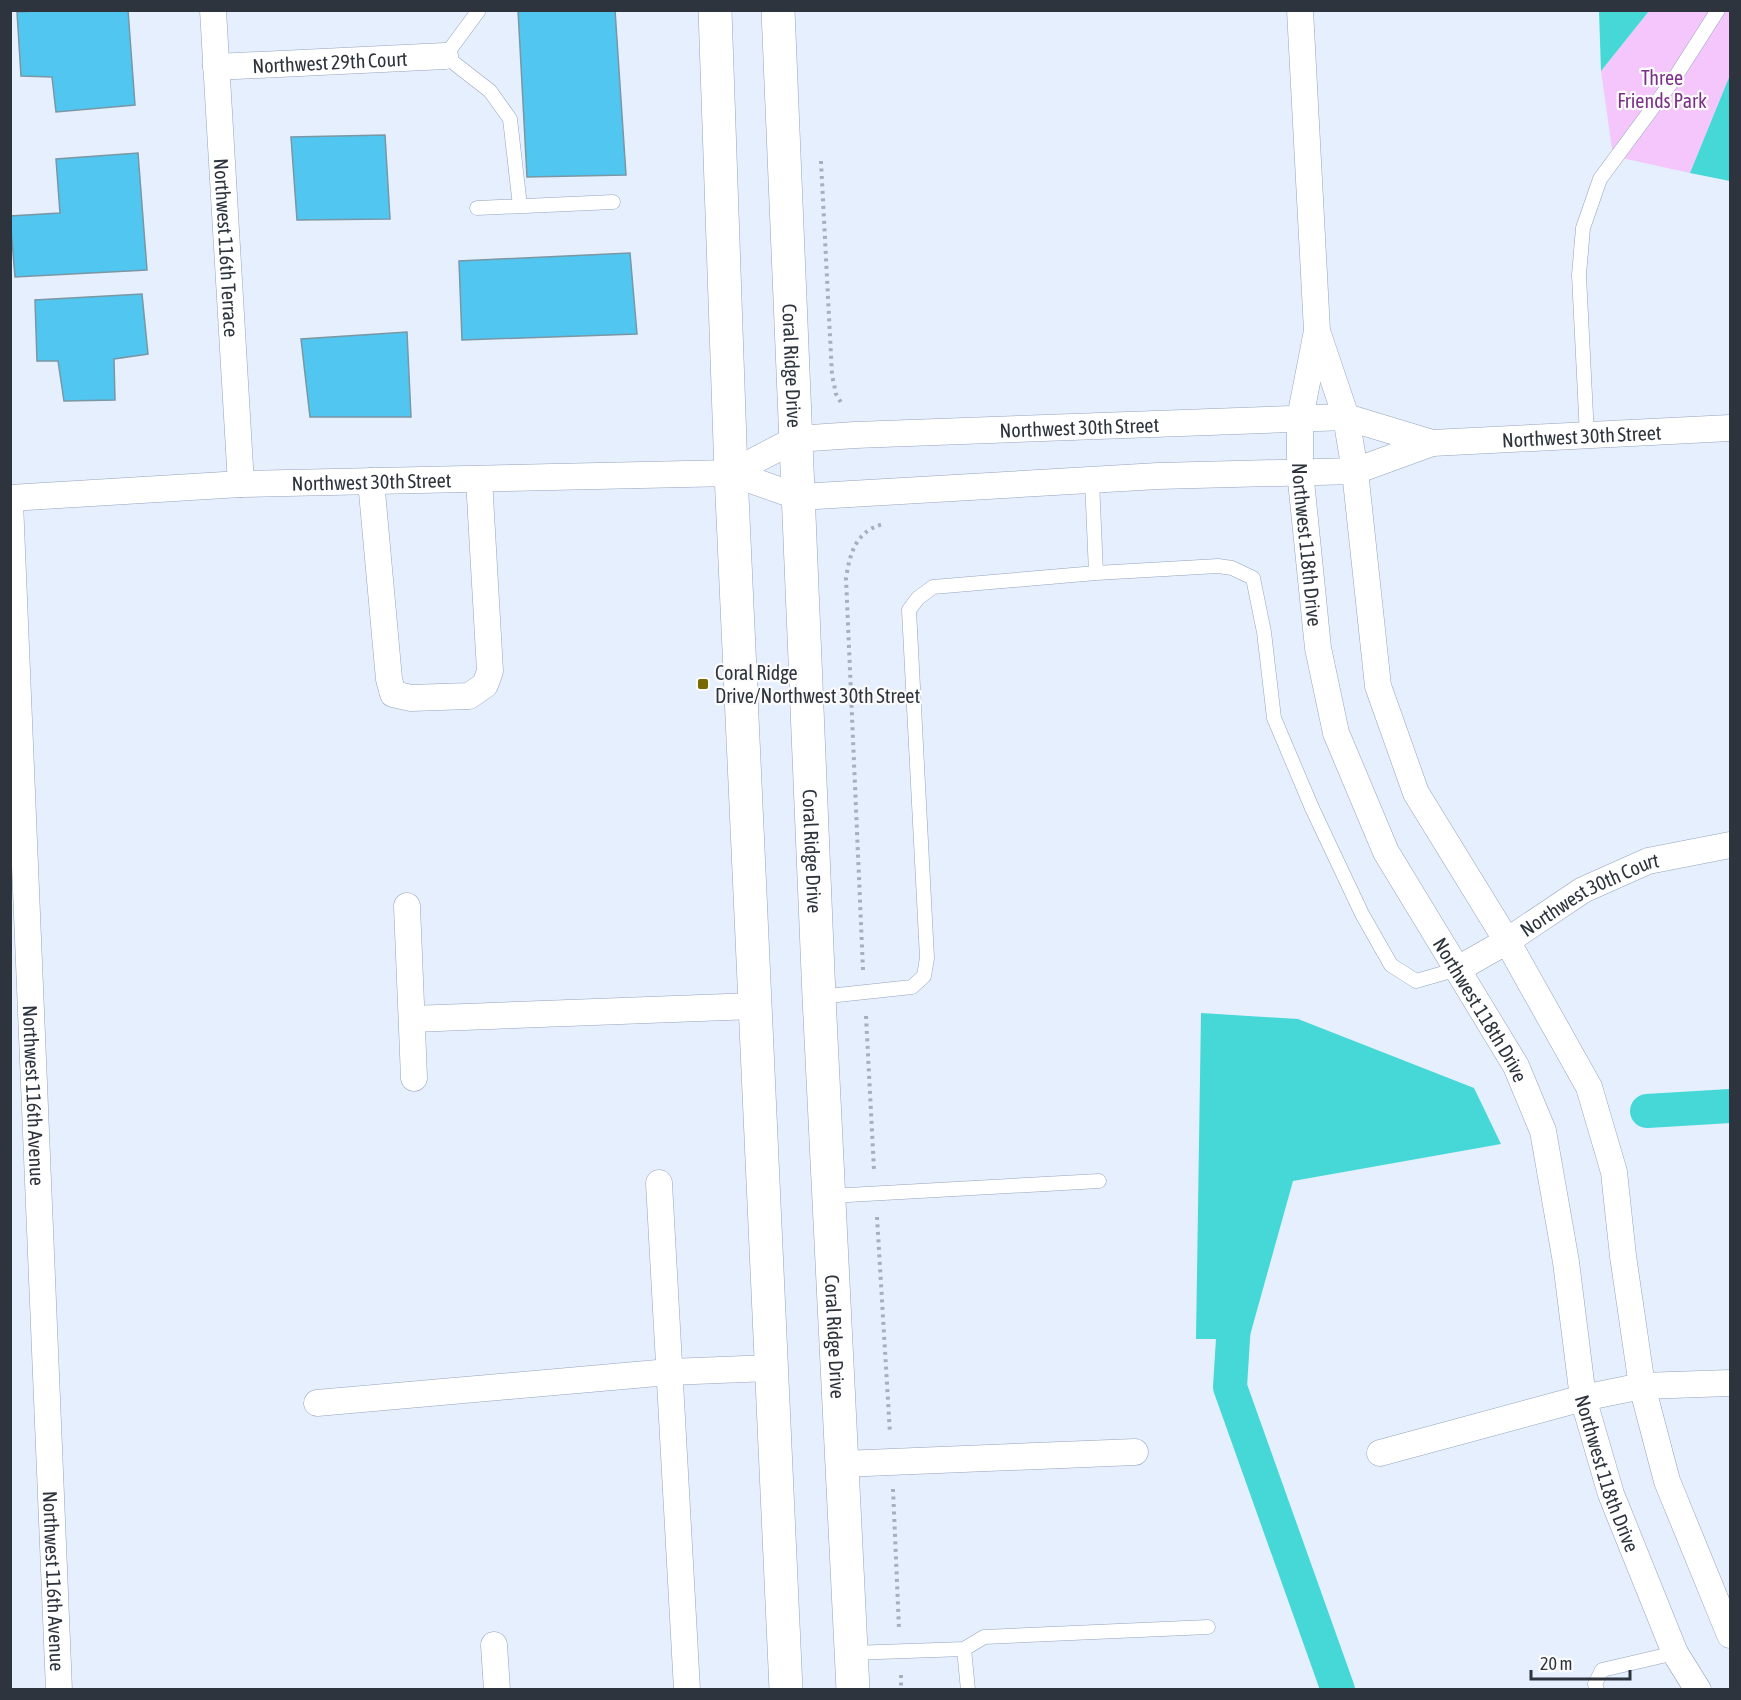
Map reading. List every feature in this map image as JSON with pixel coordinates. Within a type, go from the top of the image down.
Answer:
[{"type":"main road","points":[[715,10],[731,473],[786,1689]]},
{"type":"main road","name":"Coral Ridge Drive","points":[[778,10],[819,997],[853,1689]]},
{"type":"street","name":"Northwest 116th Terrace","points":[[213,10],[241,484]]},
{"type":"street","name":"Northwest 118th Drive","points":[[1300,10],[1317,331],[1300,418],[1300,471],[1318,648],[1336,733],[1386,852],[1516,1066],[1543,1131],[1566,1262],[1584,1398],[1611,1494],[1675,1653],[1698,1689]]},
{"type":"street","name":"Northwest 29th Court","points":[[216,67],[445,56]]},
{"type":"street","name":"Northwest 118th Drive","points":[[1317,331],[1346,417],[1355,471],[1378,686],[1416,793],[1508,941],[1589,1087],[1614,1172],[1623,1256],[1642,1386],[1667,1481],[1731,1635]]},
{"type":"street","name":"Northwest 30th Street","points":[[731,473],[796,439],[855,435],[1346,417],[1432,443]]},
{"type":"street","name":"Northwest 30th Street","points":[[10,500],[241,484],[731,473],[799,497],[1158,476],[1355,471],[1432,443],[1731,428]]},
{"type":"street","points":[[371,482],[388,679],[393,694],[411,698],[469,696],[485,685],[490,671],[479,479]]},
{"type":"street","name":"Northwest 116th Avenue","points":[[10,500],[20,951],[59,1689]]},
{"type":"street","name":"Northwest 30th Court","points":[[1458,969],[1508,941],[1583,890],[1648,861],[1731,845]]},
{"type":"street","points":[[407,906],[414,1078]]},
{"type":"street","points":[[412,1019],[754,1006]]},
{"type":"street","points":[[659,1184],[687,1689]]},
{"type":"street","points":[[317,1403],[669,1372],[771,1368]]},
{"type":"street","points":[[1380,1453],[1584,1398],[1642,1386],[1731,1383]]},
{"type":"street","points":[[843,1464],[1135,1452]]},
{"type":"street","points":[[494,1645],[497,1689]]},
{"type":"lane","points":[[479,10],[445,56],[490,91],[510,119],[519,206]]},
{"type":"lane","points":[[1587,436],[1578,275],[1583,228],[1599,179],[1674,79],[1718,10]]},
{"type":"lane","points":[[477,208],[613,201]]},
{"type":"lane","points":[[1092,480],[1096,573]]},
{"type":"lane","points":[[819,997],[912,987],[924,976],[927,958],[909,610],[918,598],[933,587],[1096,573],[1218,566],[1232,568],[1253,578],[1264,632],[1274,718],[1312,808],[1362,914],[1391,965],[1416,981],[1458,969]]},
{"type":"lane","points":[[830,1196],[1099,1181]]},
{"type":"lane","points":[[851,1653],[964,1649],[984,1638],[1208,1628]]},
{"type":"lane","points":[[964,1649],[968,1689]]},
{"type":"lane","points":[[1597,1689],[1595,1684],[1602,1670],[1675,1653]]},
{"type":"path","points":[[820,152],[832,375],[836,394],[844,408],[854,417],[855,435]]},
{"type":"green space","name":"Three Friends Park","points":[[1649,11],[1730,11],[1730,75],[1690,173],[1613,156],[1601,71]]},
{"type":"shaded area","points":[[1599,11],[1649,11],[1601,71]]},
{"type":"shaded area","points":[[1730,75],[1730,181],[1690,173]]},
{"type":"shaded area","points":[[1201,1013],[1298,1019],[1474,1088],[1501,1144],[1293,1181],[1249,1339],[1196,1339]]},
{"type":"building","points":[[128,10],[135,105],[56,112],[52,77],[21,76],[17,12]]},
{"type":"building","points":[[518,10],[615,10],[626,175],[527,177]]},
{"type":"building","points":[[385,135],[390,219],[297,220],[291,137]]},
{"type":"building","points":[[138,153],[147,270],[15,277],[10,216],[60,213],[56,159]]},
{"type":"building","points":[[630,253],[637,334],[462,340],[459,261]]},
{"type":"building","points":[[142,294],[148,354],[114,359],[115,400],[64,401],[58,361],[37,361],[35,300]]},
{"type":"building","points":[[407,332],[411,417],[310,417],[301,339]]},
{"type":"waterway","points":[[1647,1111],[1730,1106]]},
{"type":"waterway","points":[[1236,1291],[1230,1387],[1338,1690]]},
{"type":"place","name":"Coral Ridge Drive/Northwest 30th Street","points":[[703,684]]}]
